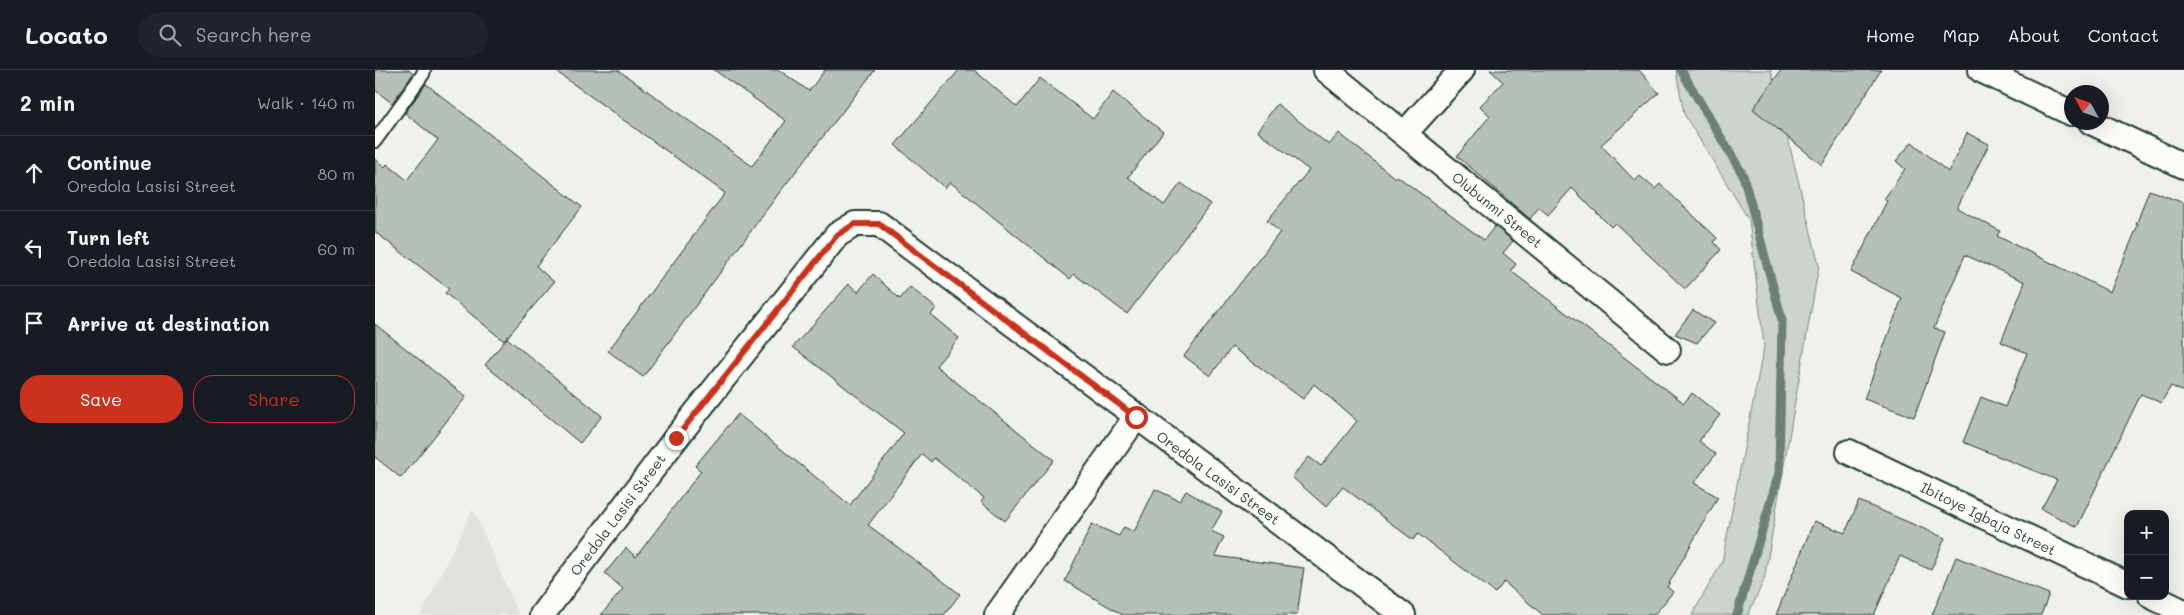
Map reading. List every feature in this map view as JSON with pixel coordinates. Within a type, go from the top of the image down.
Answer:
[{"type":"street","name":"Olubunmi Street","points":[[1327,70],[1668,350]]},
{"type":"street","points":[[1404,134],[1462,70]]},
{"type":"street","points":[[1981,70],[2064,110]]},
{"type":"street","points":[[2108,130],[2184,166]]},
{"type":"street","name":"Oredola Lasisi Street","points":[[543,615],[676,438],[837,235],[855,224],[879,224],[1403,615]]},
{"type":"street","points":[[997,615],[1136,417]]},
{"type":"street","name":"Ibitoye Igbaja Street","points":[[1849,452],[2124,583]]},
{"type":"street","points":[[2159,600],[2184,612]]},
{"type":"lane","points":[[375,141],[423,74],[423,70]]},
{"type":"shaded area","points":[[1676,70],[1771,70],[1819,265],[1764,580],[1748,615],[1692,615],[1722,562],[1764,346],[1749,220],[1684,114]]},
{"type":"shaded area","points":[[473,509],[519,615],[421,615]]},
{"type":"building","points":[[375,70],[409,70],[413,74],[392,103],[375,90]]},
{"type":"building","points":[[554,70],[618,70],[752,166],[786,121],[714,70],[779,70],[809,91],[825,70],[875,70],[776,197],[643,377],[608,351],[725,193]]},
{"type":"building","points":[[959,70],[974,70],[1017,107],[1040,78],[1093,119],[1113,92],[1163,132],[1128,177],[1164,205],[1181,183],[1210,204],[1127,314],[1074,274],[1070,279],[950,182],[945,188],[895,145]]},
{"type":"building","points":[[1490,70],[1639,70],[1659,93],[1601,145],[1635,181],[1640,176],[1655,189],[1660,184],[1717,238],[1714,242],[1721,250],[1685,289],[1615,223],[1611,227],[1572,188],[1548,215],[1539,207],[1530,219],[1457,156],[1490,116],[1480,106],[1503,82]]},
{"type":"building","points":[[1781,70],[1881,70],[1822,165],[1753,109]]},
{"type":"building","points":[[426,84],[582,207],[536,266],[554,282],[504,341],[445,293],[449,289],[375,232],[375,159],[385,167],[387,164],[407,180],[438,140],[405,113]]},
{"type":"building","points":[[1277,104],[1329,145],[1339,133],[1395,178],[1397,176],[1484,240],[1495,226],[1513,241],[1503,253],[1516,264],[1511,271],[1684,403],[1692,393],[1720,415],[1699,441],[1716,454],[1694,483],[1718,497],[1667,587],[1673,592],[1654,615],[1543,615],[1504,582],[1495,593],[1418,534],[1413,540],[1343,487],[1326,507],[1292,477],[1309,457],[1321,466],[1357,421],[1314,384],[1303,399],[1232,347],[1210,376],[1184,356],[1280,232],[1267,221],[1309,170],[1257,131]]},
{"type":"building","points":[[1967,133],[1989,144],[1957,208],[2000,231],[1997,236],[2110,292],[2138,225],[2136,225],[2149,190],[2184,203],[2184,392],[2171,386],[2161,403],[2141,394],[2077,527],[2041,509],[2057,480],[1963,442],[1981,397],[2005,407],[2027,353],[2001,342],[2025,282],[1965,255],[1934,328],[1945,332],[1914,417],[1864,399],[1902,298],[1851,272],[1887,201],[1884,199],[1905,169],[1896,161],[1912,142],[1948,172]]},
{"type":"building","points":[[873,274],[900,299],[910,287],[936,308],[931,315],[959,338],[936,366],[1054,460],[1005,521],[981,502],[984,498],[934,458],[931,462],[922,454],[868,525],[960,594],[944,615],[601,615],[623,589],[605,573],[626,548],[636,557],[701,471],[695,466],[738,414],[850,505],[904,433],[793,347],[849,284],[858,292]]},
{"type":"building","points":[[1693,310],[1714,323],[1697,343],[1675,334]]},
{"type":"building","points":[[375,324],[466,397],[401,478],[375,457]]},
{"type":"building","points":[[507,338],[602,416],[580,443],[485,365]]},
{"type":"building","points":[[1155,489],[1180,501],[1186,491],[1222,512],[1211,531],[1224,537],[1215,556],[1304,568],[1297,615],[1123,615],[1065,581],[1092,524],[1119,536],[1124,527],[1134,532]]},
{"type":"building","points":[[1859,501],[1945,538],[1931,570],[1900,556],[1874,615],[1776,615],[1814,521],[1845,533]]},
{"type":"building","points":[[1956,557],[2049,594],[2041,615],[1932,615]]},
{"type":"waterway","points":[[1681,70],[1743,175],[1782,320],[1779,473],[1737,615]]},
{"type":"route","points":[[676,438],[837,235],[855,224],[879,224],[1136,417]]}]
